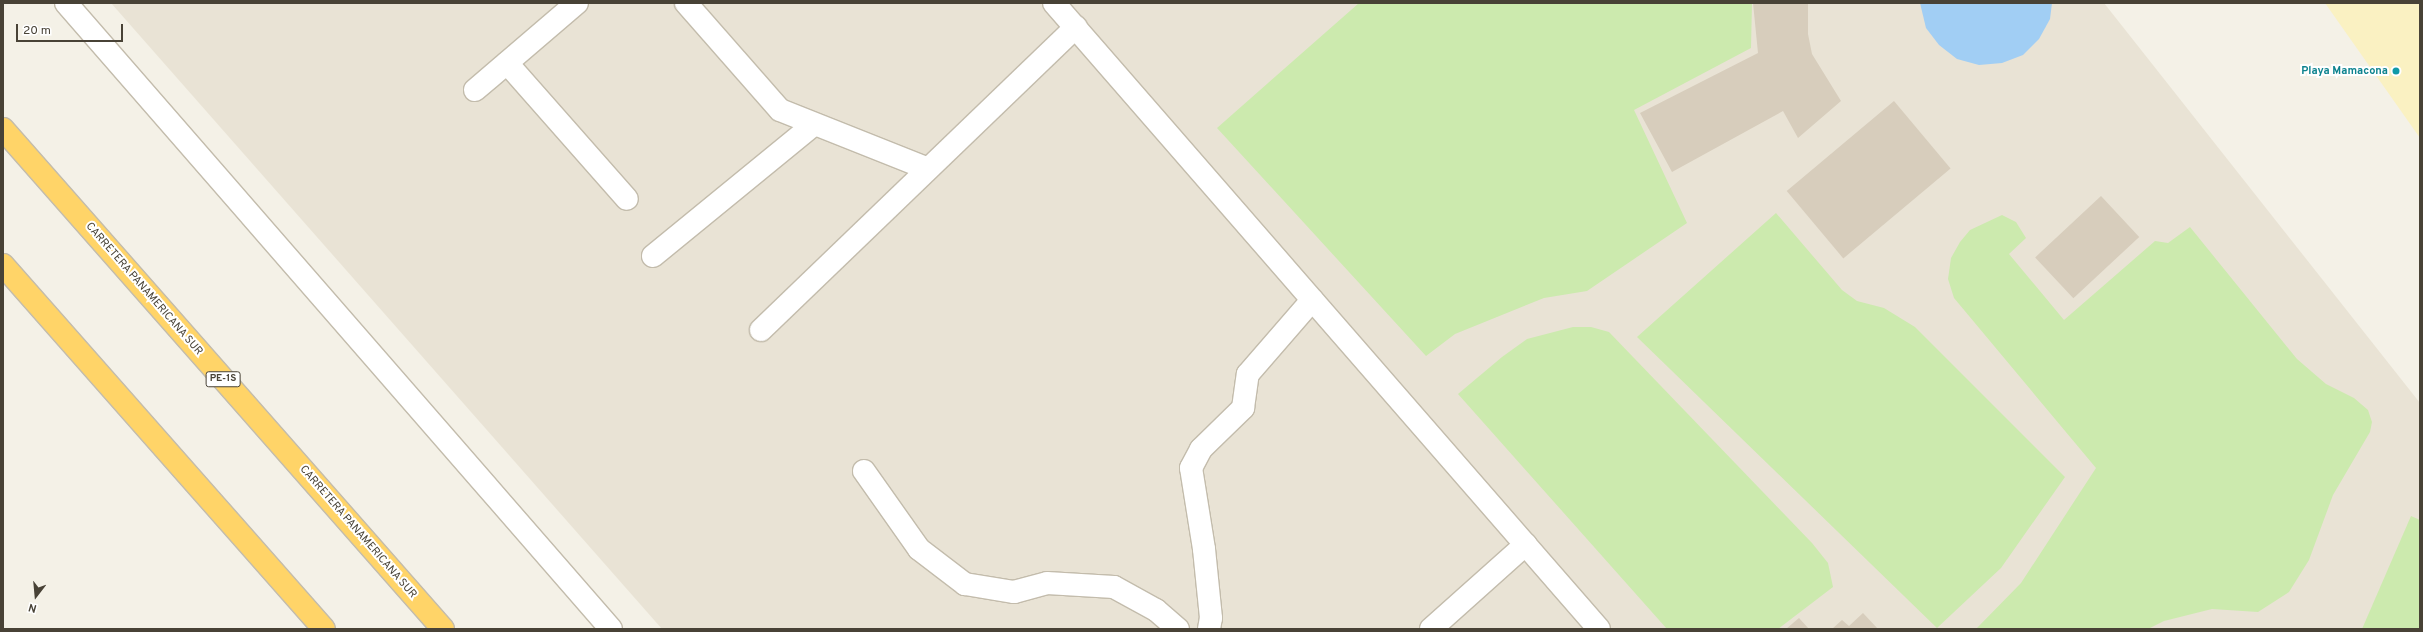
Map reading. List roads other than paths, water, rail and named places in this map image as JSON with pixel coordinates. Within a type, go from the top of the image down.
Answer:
[{"type":"highway","name":"CARRETERA PANAMERICANA SUR","points":[[3,129],[443,629]]},
{"type":"highway","points":[[3,265],[324,629]]},
{"type":"street","points":[[66,3],[611,629]]},
{"type":"street","points":[[475,90],[577,3]]},
{"type":"street","points":[[686,3],[780,110],[813,125],[928,169]]},
{"type":"street","points":[[1054,3],[1599,629]]},
{"type":"street","points":[[761,330],[1076,27]]},
{"type":"street","points":[[507,63],[627,198]]},
{"type":"street","points":[[654,256],[813,125]]},
{"type":"street","points":[[1210,629],[1211,618],[1204,549],[1191,468],[1201,449],[1243,408],[1248,374],[1312,300]]},
{"type":"street","points":[[864,471],[919,550],[965,584],[1014,592],[1047,583],[1114,587],[1156,610],[1178,629]]},
{"type":"street","points":[[1431,629],[1526,544]]},
{"type":"water","points":[[1920,3],[2052,3],[2050,19],[2039,39],[2023,55],[2002,63],[1979,65],[1957,59],[1939,45],[1926,28]]},
{"type":"place","name":"Playa Mamacona","points":[[2396,71]]}]
